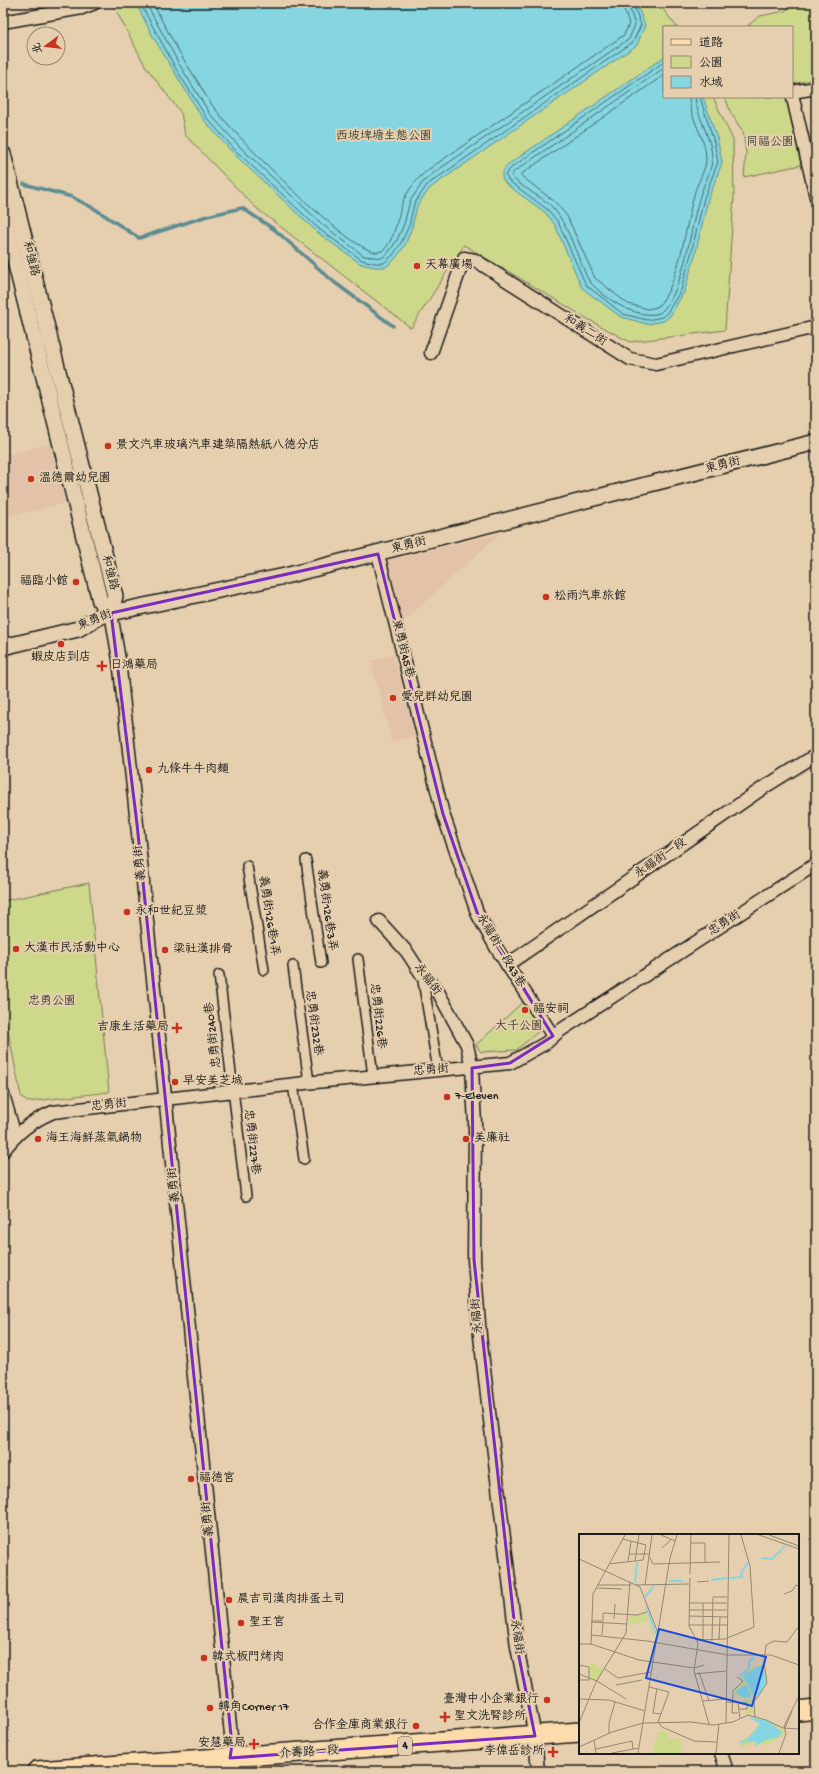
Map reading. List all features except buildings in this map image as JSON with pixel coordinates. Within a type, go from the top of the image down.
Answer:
[{"type":"main road","points":[[799,1711],[816,1709]]},
{"type":"main road","name":"介壽路一段","points":[[37,1771],[70,1770],[160,1762],[228,1764],[579,1732]]},
{"type":"street","points":[[3,22],[82,8],[95,3]]},
{"type":"street","points":[[793,93],[816,88]]},
{"type":"street","points":[[793,97],[816,197]]},
{"type":"street","name":"和強路","points":[[3,154],[115,596],[111,613]]},
{"type":"street","name":"和強路","points":[[3,213],[100,600],[111,613]]},
{"type":"street","name":"和義二街","points":[[431,354],[464,258],[475,260],[630,359],[640,361],[656,364],[816,327]]},
{"type":"street","name":"東勇街","points":[[3,647],[78,629],[100,616],[111,613],[278,578],[815,446]]},
{"type":"street","name":"東勇街45巷","points":[[378,554],[443,814]]},
{"type":"street","name":"義勇街","points":[[111,613],[119,660],[166,1099],[232,1745],[228,1764]]},
{"type":"street","name":"永福街一段","points":[[508,965],[763,788],[816,755]]},
{"type":"street","name":"永福街一段43巷","points":[[443,814],[478,915],[553,1036]]},
{"type":"street","name":"義勇街126巷3弄","points":[[306,860],[321,963]]},
{"type":"street","name":"忠勇街","points":[[3,1151],[15,1136],[35,1120],[53,1112],[309,1082],[472,1068],[510,1063],[546,1043],[553,1036],[816,864]]},
{"type":"street","name":"義勇街126巷1弄","points":[[247,866],[264,970]]},
{"type":"street","name":"永福街","points":[[379,920],[407,952],[422,975],[436,988],[467,1045],[472,1068],[475,1124],[474,1260],[480,1336],[517,1647],[535,1736],[538,1771]]},
{"type":"street","name":"忠勇街226巷","points":[[358,959],[373,1076]]},
{"type":"street","name":"忠勇街232巷","points":[[293,966],[309,1082]]},
{"type":"street","name":"忠勇街240巷","points":[[219,975],[233,1091]]},
{"type":"street","points":[[422,975],[438,1070]]},
{"type":"street","points":[[293,1084],[304,1159]]},
{"type":"street","name":"忠勇街227巷","points":[[233,1091],[246,1196]]},
{"type":"street","points":[[3,1094],[15,1136]]},
{"type":"street","points":[[721,1754],[727,1771]]},
{"type":"highlighted area","points":[[378,554],[443,814],[478,915],[553,1036],[510,1063],[472,1068],[474,1260],[517,1647],[535,1736],[230,1758],[232,1745],[137,824],[111,613]]},
{"type":"shaded area","name":"溫德爾幼兒園","points":[[51,443],[65,503],[3,518],[3,456]]},
{"type":"shaded area","points":[[499,534],[401,624],[385,561]]},
{"type":"shaded area","name":"愛兒群幼兒園","points":[[393,654],[415,736],[392,742],[371,661]]},
{"type":"green space","name":"西坡埤塘生態公園","points":[[122,3],[658,3],[676,26],[663,26],[663,98],[713,98],[733,140],[734,196],[725,330],[630,342],[593,322],[464,245],[411,328],[255,207],[185,135],[181,113],[146,67],[114,7]]},
{"type":"green space","points":[[795,3],[816,3],[816,79],[793,84],[793,26],[747,26],[760,16],[785,11]]},
{"type":"green space","name":"同福公園","points":[[725,98],[786,98],[801,165],[744,177],[746,153],[743,132],[731,113]]},
{"type":"green space","name":"忠勇公園","points":[[89,883],[109,1092],[27,1102],[21,1096],[3,1006],[3,901]]},
{"type":"green space","name":"大千公園","points":[[526,999],[544,1027],[516,1050],[481,1052],[476,1045]]},
{"type":"water","points":[[136,3],[636,3],[645,25],[637,45],[430,188],[417,206],[412,227],[405,245],[396,258],[386,267],[375,267],[361,264],[317,232],[233,153],[203,119],[152,35]]},
{"type":"water","points":[[663,58],[663,98],[703,98],[718,141],[722,163],[708,199],[695,255],[684,292],[670,316],[664,321],[647,324],[621,317],[582,288],[555,225],[546,213],[504,181],[502,174],[509,164]]},
{"type":"waterway","points":[[24,184],[72,197],[95,209],[139,238],[207,216],[242,208],[275,230],[334,282],[393,326]]},
{"type":"place","name":"天幕廣場","points":[[417,266]]},
{"type":"place","name":"景文汽車玻璃汽車建築隔熱紙八德分店","points":[[108,446]]},
{"type":"place","name":"溫德爾幼兒園","points":[[31,479]]},
{"type":"place","name":"福臨小館","points":[[76,582]]},
{"type":"place","name":"松雨汽車旅館","points":[[546,597]]},
{"type":"place","name":"蝦皮店到店","points":[[61,644]]},
{"type":"place","name":"日鴻藥局","points":[[102,666]]},
{"type":"place","name":"愛兒群幼兒園","points":[[393,698]]},
{"type":"place","name":"九條牛牛肉麵","points":[[149,770]]},
{"type":"place","name":"永和世紀豆漿","points":[[127,912]]},
{"type":"place","name":"大漢市民活動中心","points":[[16,949]]},
{"type":"place","name":"梁社漢排骨","points":[[165,950]]},
{"type":"place","name":"福安祠","points":[[525,1010]]},
{"type":"place","name":"吉康生活藥局","points":[[177,1028]]},
{"type":"place","name":"早安美芝城","points":[[175,1082]]},
{"type":"place","name":"7-Eleven","points":[[447,1097]]},
{"type":"place","name":"海王海鮮蒸氣鍋物","points":[[38,1139]]},
{"type":"place","name":"美廉社","points":[[466,1139]]},
{"type":"place","name":"福德宮","points":[[191,1479]]},
{"type":"place","name":"晨吉司漢肉排蛋土司","points":[[229,1600]]},
{"type":"place","name":"聖王宮","points":[[241,1623]]},
{"type":"place","name":"韓式板門烤肉","points":[[204,1658]]},
{"type":"place","name":"臺灣中小企業銀行","points":[[547,1700]]},
{"type":"place","name":"轉角Corner 17","points":[[210,1708]]},
{"type":"place","name":"聖文洗腎診所","points":[[445,1717]]},
{"type":"place","name":"合作金庫商業銀行","points":[[416,1726]]},
{"type":"place","name":"安慧藥局","points":[[254,1744]]},
{"type":"place","name":"李偉岳診所","points":[[553,1752]]}]
